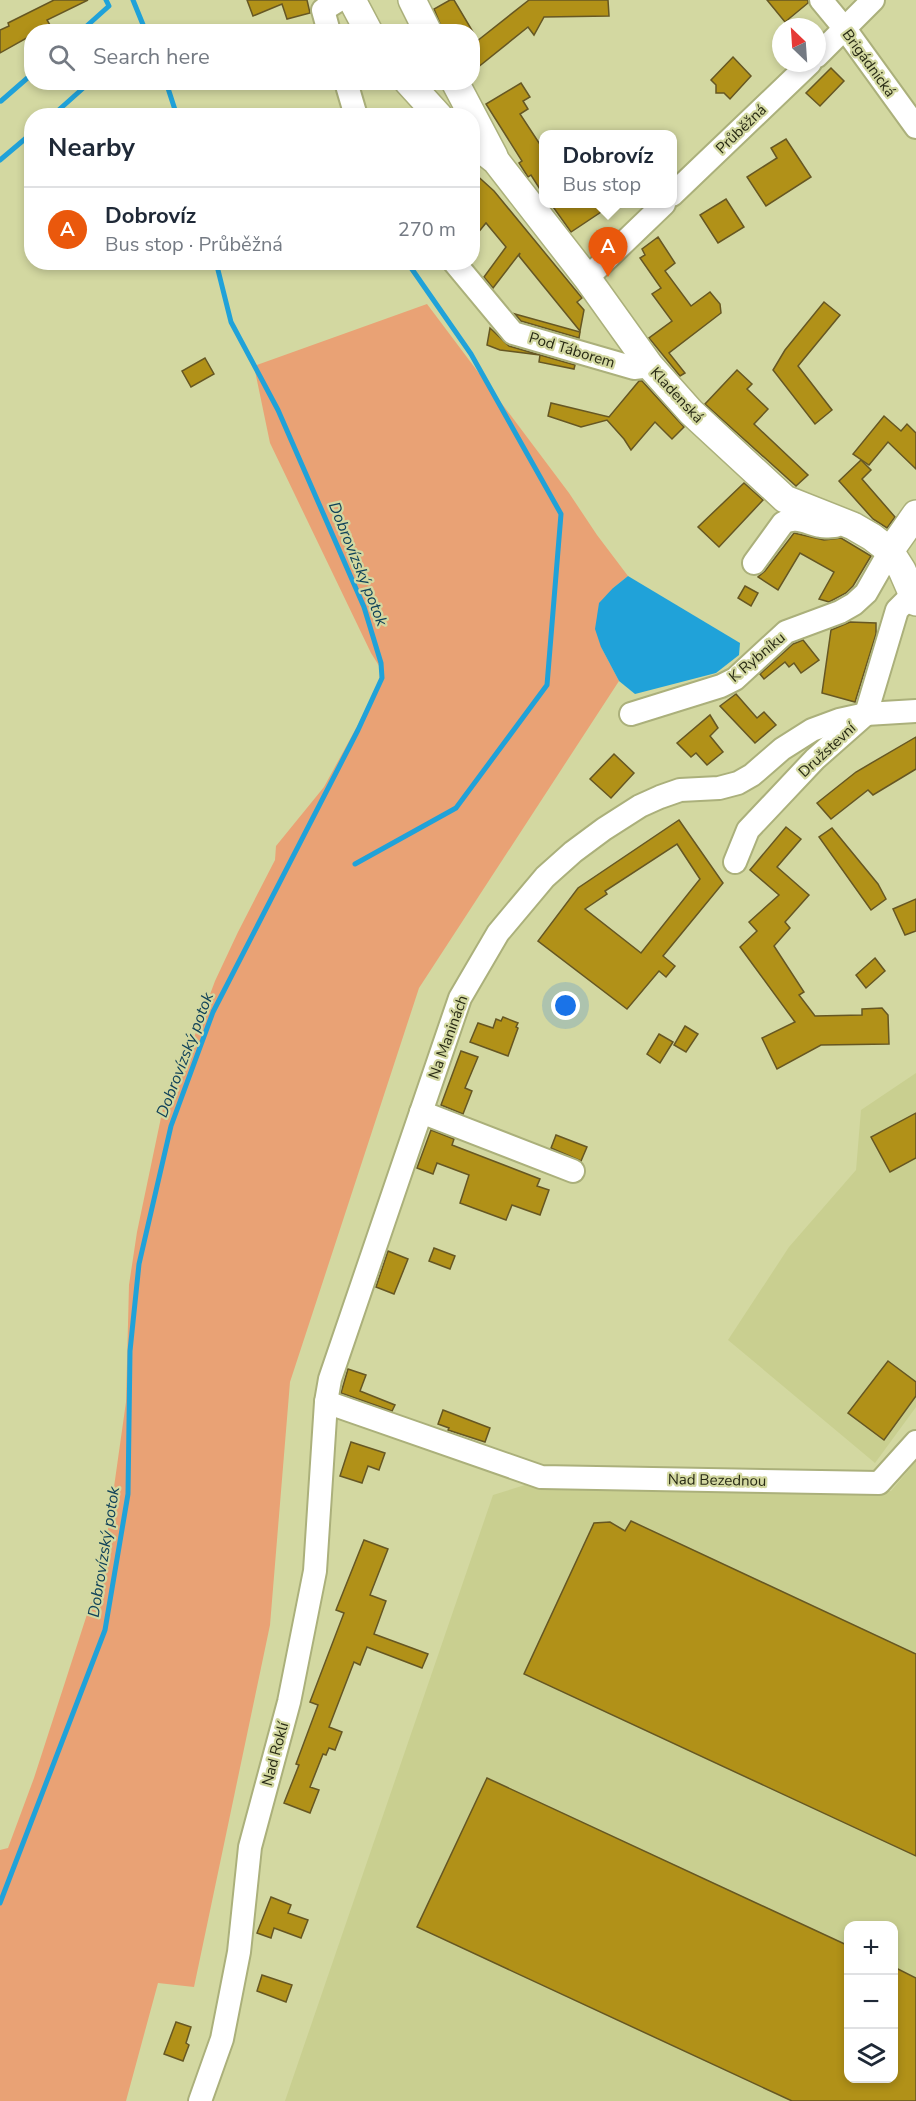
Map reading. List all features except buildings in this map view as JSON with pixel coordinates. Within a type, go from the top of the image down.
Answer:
[{"type":"street","points":[[327,24],[323,10],[339,0]]},
{"type":"street","points":[[352,0],[365,24]]},
{"type":"street","points":[[412,0],[424,24]]},
{"type":"street","name":"Brigádnická","points":[[821,0],[845,29],[916,127]]},
{"type":"street","points":[[826,47],[873,0]]},
{"type":"street","name":"Průběžná","points":[[677,190],[801,72]]},
{"type":"street","points":[[348,90],[354,108]]},
{"type":"street","points":[[415,90],[432,108]]},
{"type":"street","points":[[459,90],[468,108]]},
{"type":"street","points":[[480,130],[496,161]]},
{"type":"street","name":"Kladenská","points":[[480,148],[496,161],[587,278],[650,366],[691,412],[785,499],[853,526],[890,551],[902,570],[914,598]]},
{"type":"street","points":[[587,278],[660,208]]},
{"type":"street","name":"Pod Táborem","points":[[461,270],[513,333],[634,368],[650,366]]},
{"type":"street","points":[[890,551],[916,514]]},
{"type":"street","points":[[754,563],[783,523],[789,519],[822,527],[853,526]]},
{"type":"street","name":"K Rybníku","points":[[631,714],[721,686],[735,679],[786,632],[840,612],[854,604],[867,593],[890,551]]},
{"type":"street","name":"Družstevní","points":[[735,862],[748,830],[815,759],[866,714],[897,610],[914,598]]},
{"type":"street","name":"Na Maninách","points":[[326,1402],[330,1379],[460,998],[498,933],[552,870],[604,829],[640,806],[680,790],[719,788],[738,783],[752,775],[782,749],[812,730],[839,720],[866,714],[916,711]]},
{"type":"street","points":[[421,1112],[573,1171]]},
{"type":"street","name":"Nad Bezednou","points":[[326,1402],[501,1465],[541,1477],[879,1483],[916,1442]]},
{"type":"street","name":"Nad Roklí","points":[[200,2101],[222,2039],[238,1952],[250,1847],[290,1702],[315,1570],[326,1402]]},
{"type":"shaded area","points":[[427,304],[569,493],[628,576],[613,588],[601,647],[619,681],[419,988],[290,1382],[270,1625],[194,1987],[158,1983],[126,2101],[0,2101],[0,1850],[8,1848],[34,1778],[103,1565],[126,1402],[129,1285],[137,1232],[163,1108],[180,1075],[215,981],[275,860],[276,846],[324,787],[378,688],[381,669],[371,653],[270,443],[254,366]]},
{"type":"shaded area","points":[[916,1073],[916,1407],[875,1463],[728,1340],[789,1247],[856,1170],[861,1110]]},
{"type":"shaded area","points":[[916,1461],[916,2101],[285,2101],[493,1495],[525,1485],[891,1491]]},
{"type":"water","points":[[628,576],[740,643],[739,655],[716,673],[635,694],[619,681],[601,647],[595,629],[599,603]]},
{"type":"waterway","points":[[89,24],[109,6],[106,0]]},
{"type":"waterway","name":"Dobrovízský potok","points":[[133,0],[143,24]]},
{"type":"waterway","points":[[1,101],[24,81]]},
{"type":"waterway","points":[[61,108],[81,90]]},
{"type":"waterway","name":"Dobrovízský potok","points":[[169,90],[174,108]]},
{"type":"waterway","points":[[0,160],[24,140]]},
{"type":"waterway","name":"Dobrovízský potok","points":[[0,1903],[105,1630],[128,1494],[130,1351],[139,1264],[171,1126],[213,1012],[358,730],[382,678],[381,663],[364,607],[278,410],[231,322],[218,270]]},
{"type":"waterway","points":[[355,864],[456,808],[547,685],[561,514],[471,354],[413,270]]},
{"type":"place","name":"Dobrovíz","points":[[608,277]]}]
